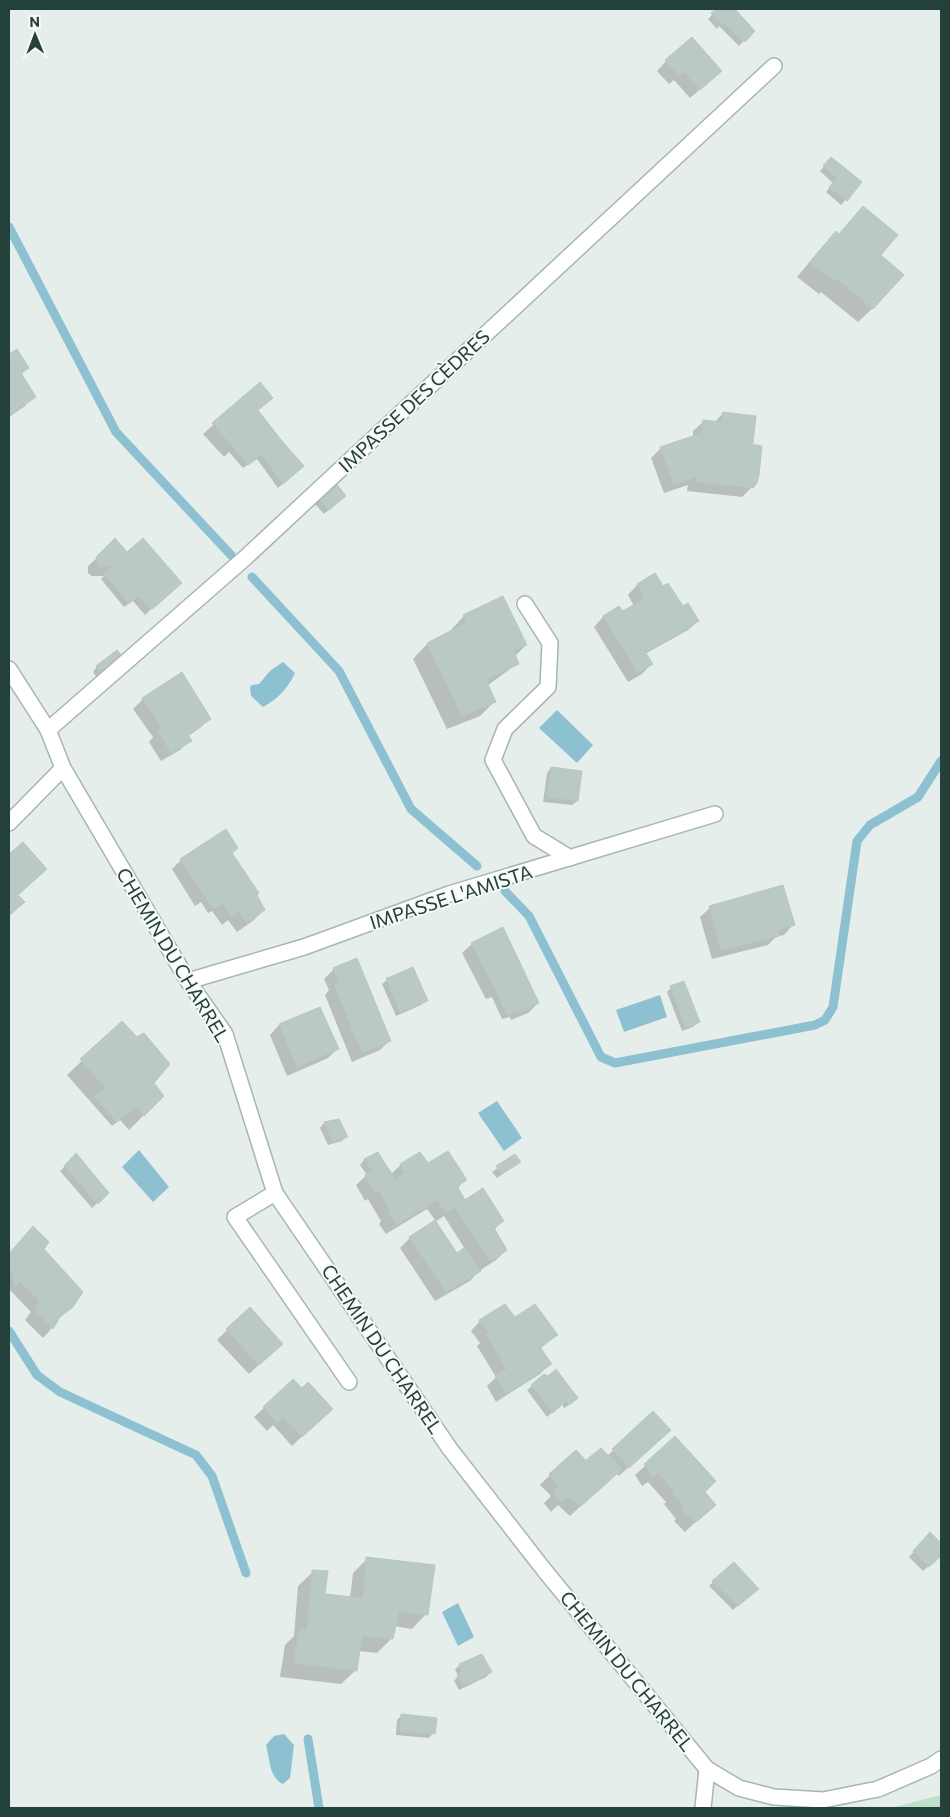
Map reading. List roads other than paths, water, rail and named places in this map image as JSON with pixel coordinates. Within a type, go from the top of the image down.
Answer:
[{"type":"street","name":"IMPASSE DES CÈDRES","points":[[48,730],[245,558],[774,66]]},
{"type":"street","points":[[525,604],[550,643],[548,687],[505,729],[493,760],[534,836],[570,858]]},
{"type":"street","name":"CHEMIN DU CHARREL","points":[[9,669],[48,730],[62,768],[188,981],[225,1034],[275,1193],[450,1449],[552,1579],[707,1769],[739,1788],[774,1797],[823,1800],[878,1789],[931,1766],[941,1758]]},
{"type":"street","points":[[9,823],[62,768]]},
{"type":"street","name":"IMPASSE L'AMISTA","points":[[188,981],[304,947],[449,894],[715,814]]},
{"type":"street","points":[[275,1193],[236,1217],[349,1382]]},
{"type":"street","points":[[703,1808],[707,1769]]},
{"type":"water","points":[[283,662],[295,673],[282,693],[263,707],[251,696],[250,687],[259,684],[270,671]]},
{"type":"water","points":[[557,710],[593,745],[577,763],[539,728]]},
{"type":"water","points":[[660,995],[667,1017],[624,1032],[616,1010]]},
{"type":"water","points":[[497,1101],[522,1138],[504,1151],[478,1113]]},
{"type":"water","points":[[139,1150],[169,1187],[153,1202],[122,1167]]},
{"type":"water","points":[[458,1603],[474,1637],[458,1646],[442,1612]]},
{"type":"water","points":[[284,1734],[294,1745],[290,1778],[283,1784],[278,1781],[273,1773],[266,1745],[274,1736]]},
{"type":"waterway","points":[[9,227],[116,432],[231,555]]},
{"type":"waterway","points":[[252,577],[339,671],[411,809],[477,866]]},
{"type":"waterway","points":[[505,891],[529,916],[601,1057],[615,1063],[815,1025],[825,1020],[833,1007],[857,841],[870,825],[918,797],[941,761]]},
{"type":"waterway","points":[[9,1331],[37,1375],[60,1392],[196,1455],[212,1476],[246,1573]]},
{"type":"waterway","points":[[308,1739],[319,1808]]}]
